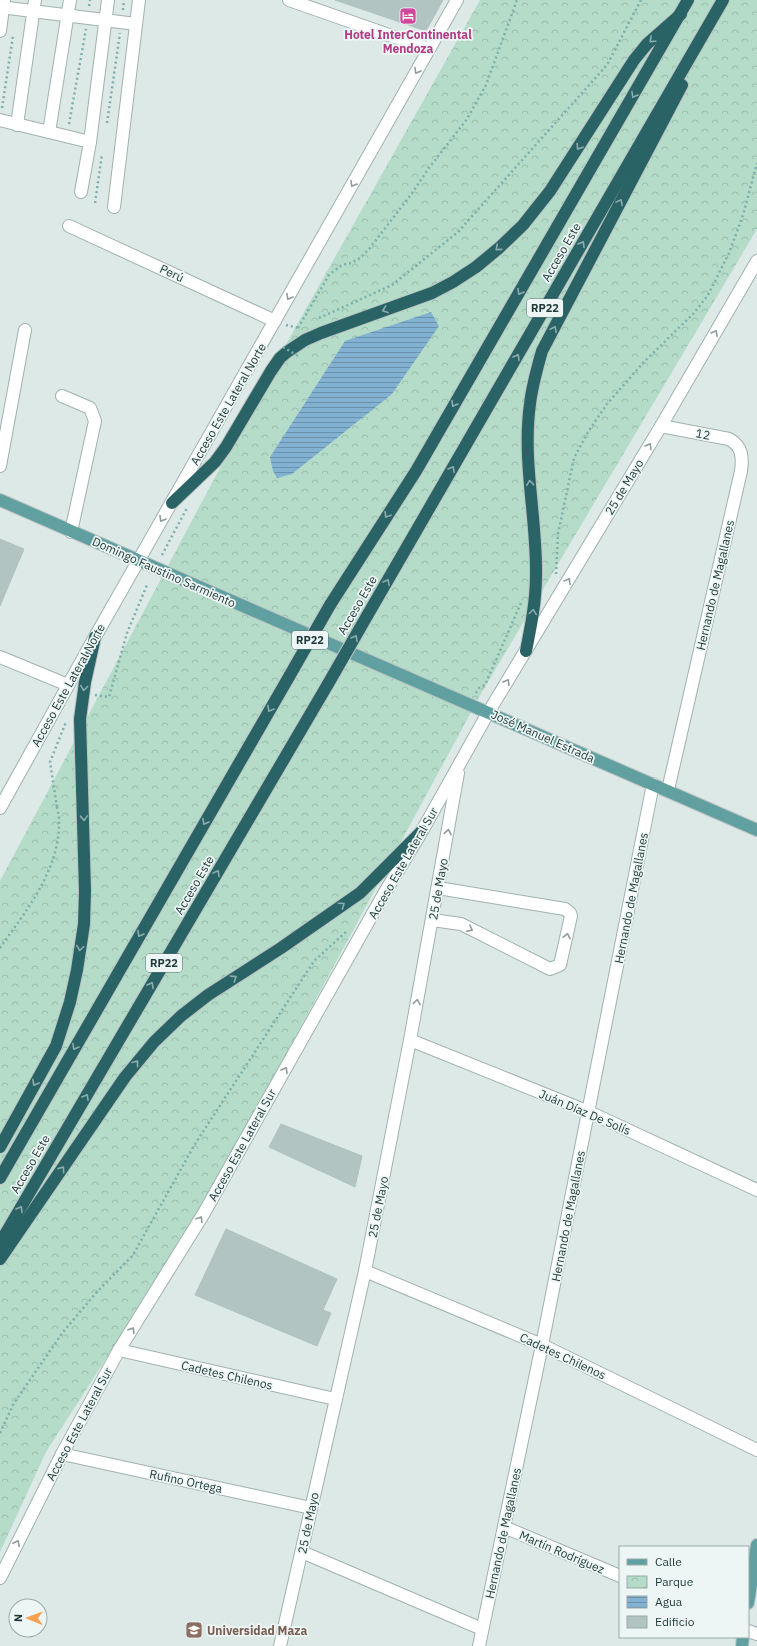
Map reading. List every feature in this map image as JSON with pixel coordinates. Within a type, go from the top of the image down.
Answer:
[{"type":"highway","name":"Acceso Este","points":[[0,1178],[330,605],[416,471],[688,0]]},
{"type":"highway","name":"Acceso Este","points":[[0,1243],[328,684],[721,3]]},
{"type":"highway","points":[[526,651],[535,598],[536,576],[528,446],[529,406],[534,378],[542,351],[689,73],[721,3]]},
{"type":"highway","points":[[172,502],[215,462],[226,447],[270,371],[287,352],[305,340],[321,333],[432,293],[454,282],[476,267],[499,248],[532,215],[550,191],[634,60],[647,44],[681,14]]},
{"type":"highway","points":[[0,1147],[56,1046],[70,1002],[77,970],[84,924],[85,891],[80,718],[83,694],[95,637]]},
{"type":"highway","points":[[0,1259],[125,1077],[154,1042],[181,1016],[208,995],[281,948],[360,892],[422,831]]},
{"type":"main road","name":"Domingo Faustino Sarmiento","points":[[0,500],[328,644]]},
{"type":"main road","name":"José Manuel Estrada","points":[[328,644],[668,790],[757,830]]},
{"type":"main road","points":[[749,1597],[757,1545]]},
{"type":"street","points":[[49,132],[70,0]]},
{"type":"street","points":[[82,192],[90,142],[108,0]]},
{"type":"street","points":[[114,207],[139,0]]},
{"type":"street","points":[[289,0],[429,49]]},
{"type":"street","name":"Acceso Este Lateral Norte","points":[[0,808],[95,637],[457,0]]},
{"type":"street","points":[[0,31],[3,5],[34,6],[68,16],[136,24]]},
{"type":"street","points":[[17,125],[34,6]]},
{"type":"street","points":[[0,120],[90,142]]},
{"type":"street","name":"Perú","points":[[69,226],[275,321]]},
{"type":"street","name":"25 de Mayo","points":[[488,713],[661,426],[757,261]]},
{"type":"street","points":[[0,466],[25,330]]},
{"type":"street","points":[[62,396],[90,408],[95,421],[71,532]]},
{"type":"street","name":"12","points":[[661,426],[729,439],[736,443],[741,450]]},
{"type":"street","name":"Hernando de Magallanes","points":[[668,790],[741,471],[743,459],[741,450]]},
{"type":"street","points":[[1,660],[68,685]]},
{"type":"street","name":"Acceso Este Lateral Sur","points":[[0,1578],[62,1454],[119,1350],[204,1213],[385,892],[460,765],[488,713]]},
{"type":"street","name":"25 de Mayo","points":[[280,1646],[335,1399],[366,1271],[460,765]]},
{"type":"street","name":"Hernando de Magallanes","points":[[479,1646],[542,1345],[653,784]]},
{"type":"street","points":[[432,920],[461,924],[550,969],[560,965],[571,916],[565,909],[438,888]]},
{"type":"street","name":"Juán Díaz De Solís","points":[[410,1040],[589,1112],[757,1190]]},
{"type":"street","name":"Cadetes Chilenos","points":[[366,1271],[542,1345],[757,1450]]},
{"type":"street","name":"Cadetes Chilenos","points":[[119,1350],[335,1399]]},
{"type":"street","name":"Rufino Ortega","points":[[62,1454],[311,1508]]},
{"type":"street","name":"Martín Rodríguez","points":[[504,1527],[619,1576]]},
{"type":"street","points":[[302,1552],[482,1629]]},
{"type":"path","points":[[67,137],[90,0]]},
{"type":"path","points":[[107,124],[124,0]]},
{"type":"path","points":[[294,332],[298,328],[329,275],[342,265],[351,263],[360,258],[369,249],[467,119],[486,85],[517,0]]},
{"type":"path","points":[[312,322],[392,285],[458,232],[607,65],[641,0]]},
{"type":"path","points":[[0,120],[14,32]]},
{"type":"path","points":[[95,203],[103,148]]},
{"type":"path","points":[[558,534],[574,458],[588,432],[607,404],[624,383],[688,320],[708,295],[734,240],[743,215],[757,163]]},
{"type":"path","points":[[275,321],[298,328],[305,325]]},
{"type":"path","points":[[286,342],[283,347],[298,356]]},
{"type":"path","points":[[83,694],[109,697],[127,633],[147,585]]},
{"type":"path","points":[[0,948],[43,885],[52,865],[57,842],[59,817],[50,762],[69,716]]},
{"type":"path","points":[[0,1433],[14,1403],[63,1332],[96,1293],[133,1256],[196,1144],[314,961],[352,927]]},
{"type":"green space","points":[[480,0],[757,0],[757,229],[482,692],[200,1213],[46,1452],[0,1552],[0,881],[285,346]]},
{"type":"water","points":[[431,312],[439,326],[392,394],[292,474],[277,478],[273,471],[270,457],[345,341]]},
{"type":"building","name":"Hotel InterContinental Mendoza","points":[[335,0],[443,0],[426,31]]},
{"type":"building","points":[[0,539],[24,549],[0,606]]},
{"type":"building","points":[[281,1124],[362,1156],[355,1187],[269,1147]]},
{"type":"building","points":[[226,1229],[337,1279],[323,1310],[331,1313],[317,1346],[195,1295]]},
{"type":"place","name":"Hotel InterContinental Mendoza","points":[[408,16]]},
{"type":"place","name":"Universidad Maza","points":[[194,1630]]}]
